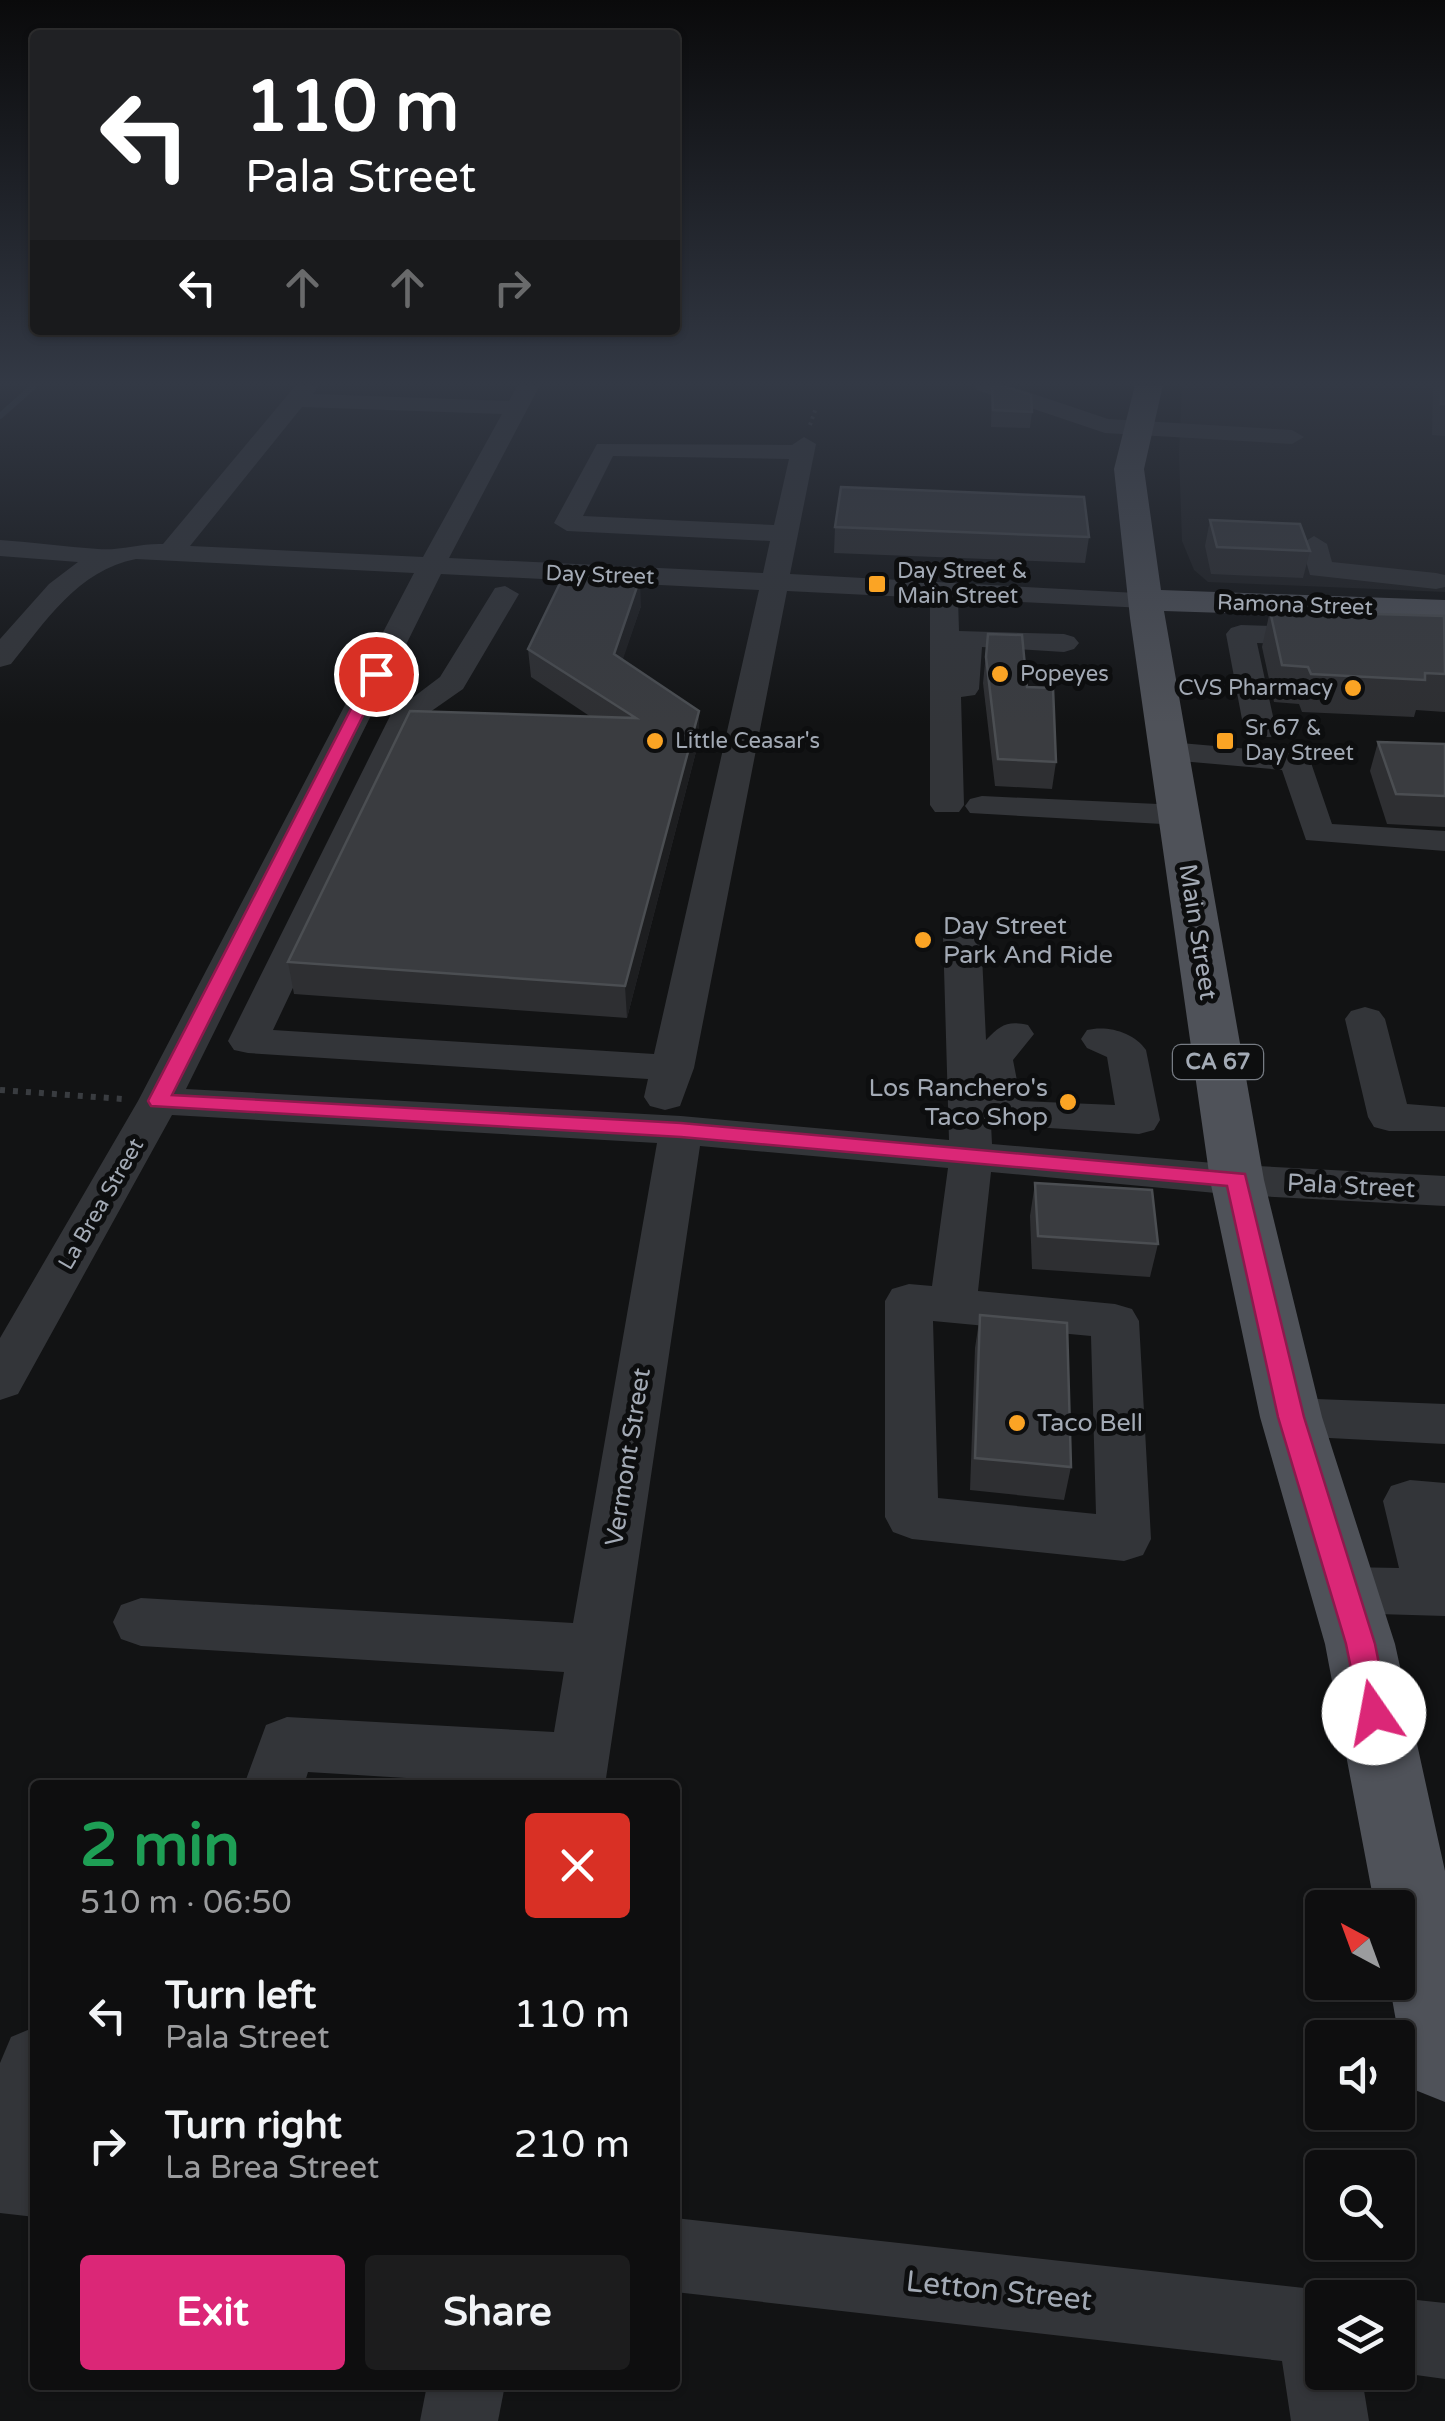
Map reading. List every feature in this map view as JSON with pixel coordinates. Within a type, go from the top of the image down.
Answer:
[{"type":"main road","name":"Main Street","points":[[1133,498],[1145,600],[1237,1180],[1291,1417],[1360,1644],[1427,1887],[1445,2060]]},
{"type":"main road","name":"Ramona Street","points":[[1145,600],[1441,596]]},
{"type":"street","points":[[170,552],[215,498]]},
{"type":"street","name":"La Brea Street","points":[[0,1381],[159,1101],[468,498]]},
{"type":"street","points":[[580,498],[567,524],[782,557],[838,558]]},
{"type":"street","points":[[782,557],[793,498]]},
{"type":"street","points":[[0,528],[56,531],[37,550]]},
{"type":"street","points":[[1314,544],[1320,569],[1441,596]]},
{"type":"street","points":[[0,548],[102,558]]},
{"type":"street","name":"Day Street","points":[[0,658],[64,584],[102,558],[122,552],[431,567],[509,583],[782,557],[950,582],[1145,600]]},
{"type":"street","name":"Vermont Street","points":[[577,1773],[598,1648],[673,1068],[782,557]]},
{"type":"street","points":[[947,805],[950,582]]},
{"type":"street","points":[[654,602],[632,596],[509,583],[452,682],[407,714],[248,1041],[673,1068]]},
{"type":"street","points":[[1260,730],[1241,634],[1445,640]]},
{"type":"street","points":[[963,702],[968,638],[1064,642]]},
{"type":"street","points":[[1169,752],[1296,762],[1318,833],[1445,841]]},
{"type":"street","points":[[982,806],[1180,815]]},
{"type":"street","points":[[953,1306],[971,1155],[962,934]]},
{"type":"street","points":[[1365,1019],[1389,1118],[1442,1130]]},
{"type":"street","points":[[1003,1046],[1002,1114],[1138,1120],[1126,1050],[1100,1039]]},
{"type":"street","name":"Pala Street","points":[[159,1101],[668,1129],[1237,1180],[1445,1191]]},
{"type":"street","points":[[909,1300],[953,1306],[1115,1321],[1124,1539],[912,1516],[909,1300]]},
{"type":"street","points":[[1291,1417],[1445,1424]]},
{"type":"street","points":[[1344,1590],[1439,1593],[1410,1501],[1445,1504]]},
{"type":"street","points":[[141,1622],[598,1648]]},
{"type":"street","points":[[276,1780],[287,1744],[381,1768],[577,1773]]},
{"type":"street","points":[[0,2160],[30,2075]]},
{"type":"street","points":[[0,2177],[30,2180]]},
{"type":"street","name":"Letton Street","points":[[680,2256],[1305,2325]]},
{"type":"street","points":[[1415,2338],[1445,2342]]},
{"type":"street","points":[[460,2421],[465,2390]]},
{"type":"street","points":[[1326,2390],[1330,2421]]},
{"type":"path","points":[[0,1090],[159,1101]]},
{"type":"shaded area","points":[[1181,498],[1445,498],[1445,592],[1208,582],[1194,570],[1182,541]]},
{"type":"building","points":[[839,498],[1084,498],[1089,537],[835,527]]},
{"type":"building","points":[[1210,520],[1300,524],[1310,551],[1217,547]]},
{"type":"building","points":[[563,577],[640,578],[614,654],[699,711],[625,986],[288,962],[410,711],[636,718],[528,649]]},
{"type":"building","points":[[1270,611],[1444,616],[1445,674],[1425,673],[1425,680],[1311,674],[1308,667],[1282,665]]},
{"type":"building","points":[[988,634],[1022,635],[1027,687],[1053,688],[1056,762],[998,759],[986,657]]},
{"type":"building","points":[[1378,742],[1445,744],[1445,796],[1396,794]]},
{"type":"building","points":[[1035,1183],[1152,1190],[1158,1244],[1038,1236]]},
{"type":"building","name":"Taco Bell","points":[[980,1315],[1067,1323],[1071,1467],[975,1458]]},
{"type":"place","name":"Day Street & Main Street","points":[[877,584]]},
{"type":"place","name":"Popeyes","points":[[1000,674]]},
{"type":"place","name":"CVS Pharmacy","points":[[1353,688]]},
{"type":"place","name":"Little Ceasar's","points":[[655,741]]},
{"type":"place","name":"Sr 67 & Day Street","points":[[1225,741]]},
{"type":"place","name":"Day Street Park And Ride","points":[[923,940]]},
{"type":"place","name":"Los Ranchero's Taco Shop","points":[[1068,1102]]},
{"type":"place","name":"Taco Bell","points":[[1017,1423]]},
{"type":"route","points":[[376,674],[159,1101],[681,1130],[1237,1180],[1291,1417],[1360,1644],[1374,1713]]}]
